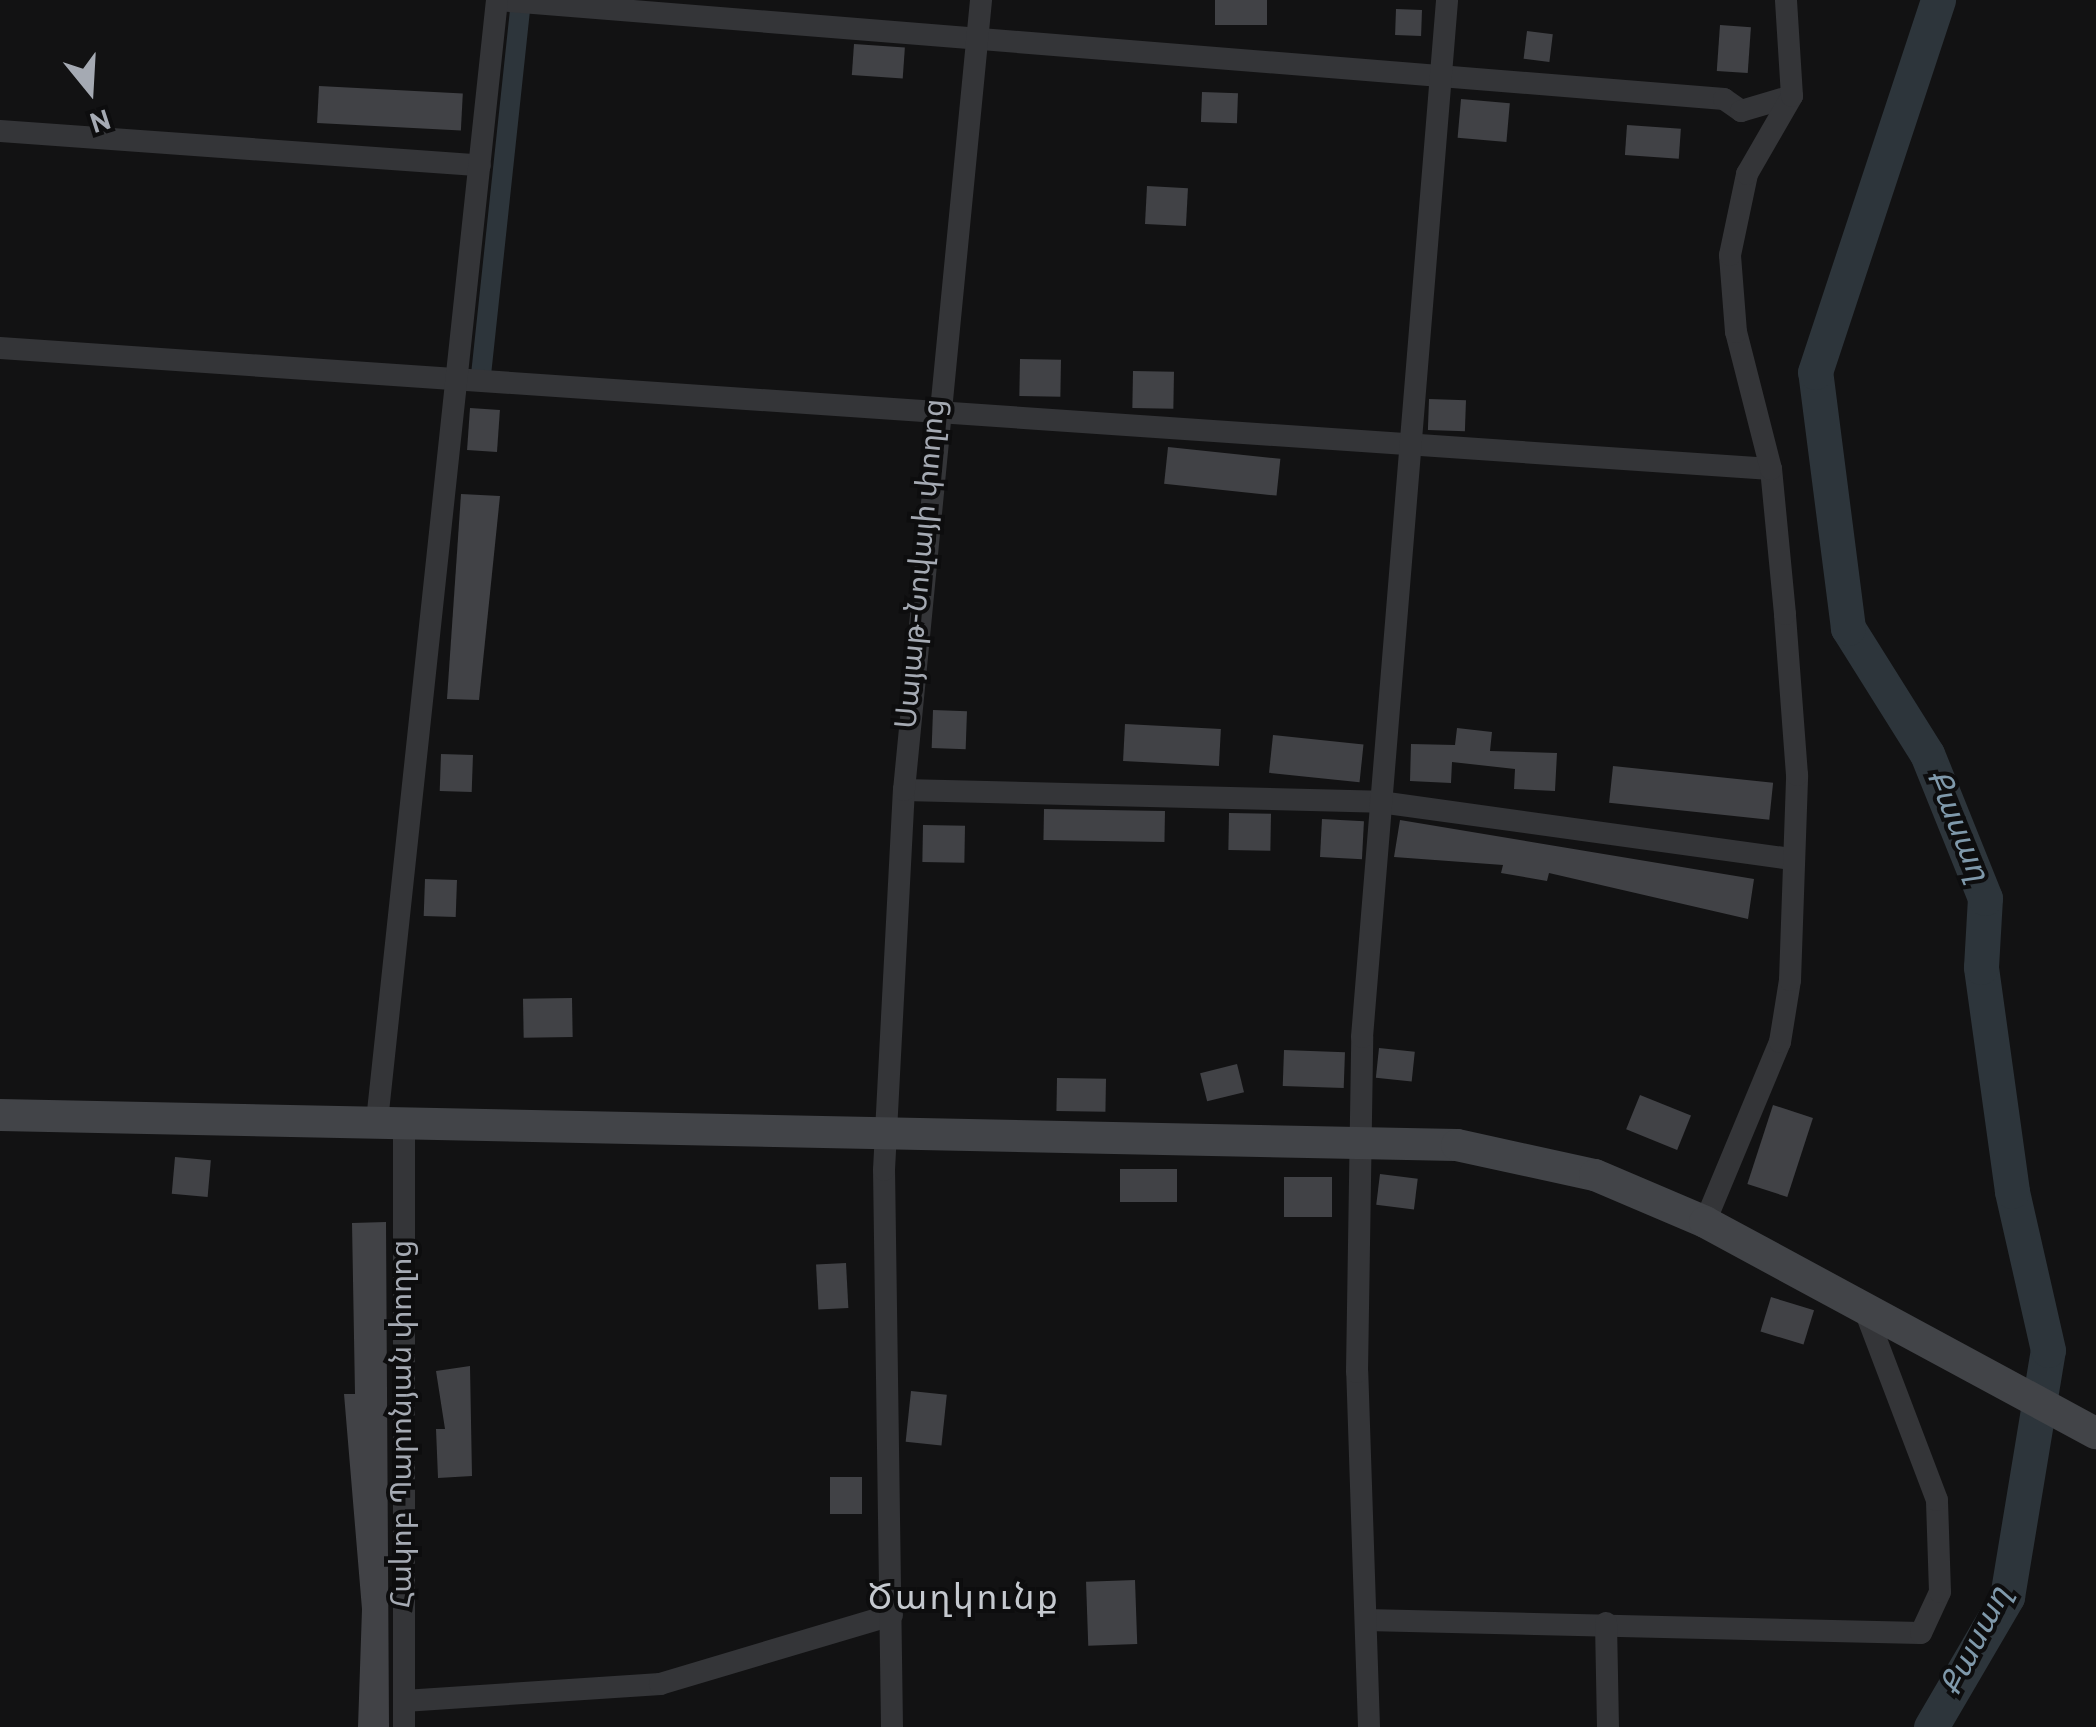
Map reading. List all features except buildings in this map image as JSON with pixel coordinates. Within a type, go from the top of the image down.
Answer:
[{"type":"main road","points":[[0,1115],[889,1129],[1364,1142],[1526,1157],[1596,1174],[1705,1222],[2092,1431]]},
{"type":"street","points":[[497,0],[1724,99],[1741,111],[1792,96]]},
{"type":"street","name":"Հակոբ Պարոնյան փողոց","points":[[404,1727],[390,1121],[497,0]]},
{"type":"street","name":"Սայաթ-Նովայի փողոց","points":[[892,1727],[889,1129],[904,790],[935,417],[981,0]]},
{"type":"street","points":[[1369,1727],[1357,1372],[1364,1142],[1362,1036],[1447,0]]},
{"type":"street","points":[[1705,1222],[1780,1042],[1797,775],[1770,469],[1736,332],[1730,255],[1748,174],[1792,96],[1786,0]]},
{"type":"street","points":[[0,131],[480,165]]},
{"type":"street","points":[[0,348],[1410,451],[1770,469]]},
{"type":"street","points":[[904,790],[1380,802],[1792,858]]},
{"type":"street","points":[[1366,1620],[1921,1633],[1940,1592],[1937,1500],[1862,1304]]},
{"type":"street","points":[[404,1702],[660,1684],[892,1614]]},
{"type":"street","points":[[1606,1624],[1608,1727]]},
{"type":"waterway","name":"Քասաղ","points":[[1931,1727],[2007,1597],[2048,1350],[2012,1191],[1981,967],[1985,898],[1927,754],[1848,628],[1815,372],[1938,0]]},
{"type":"waterway","points":[[481,375],[520,13]]},
{"type":"district","name":"Ծաղկունք","points":[[964,1600]]}]
